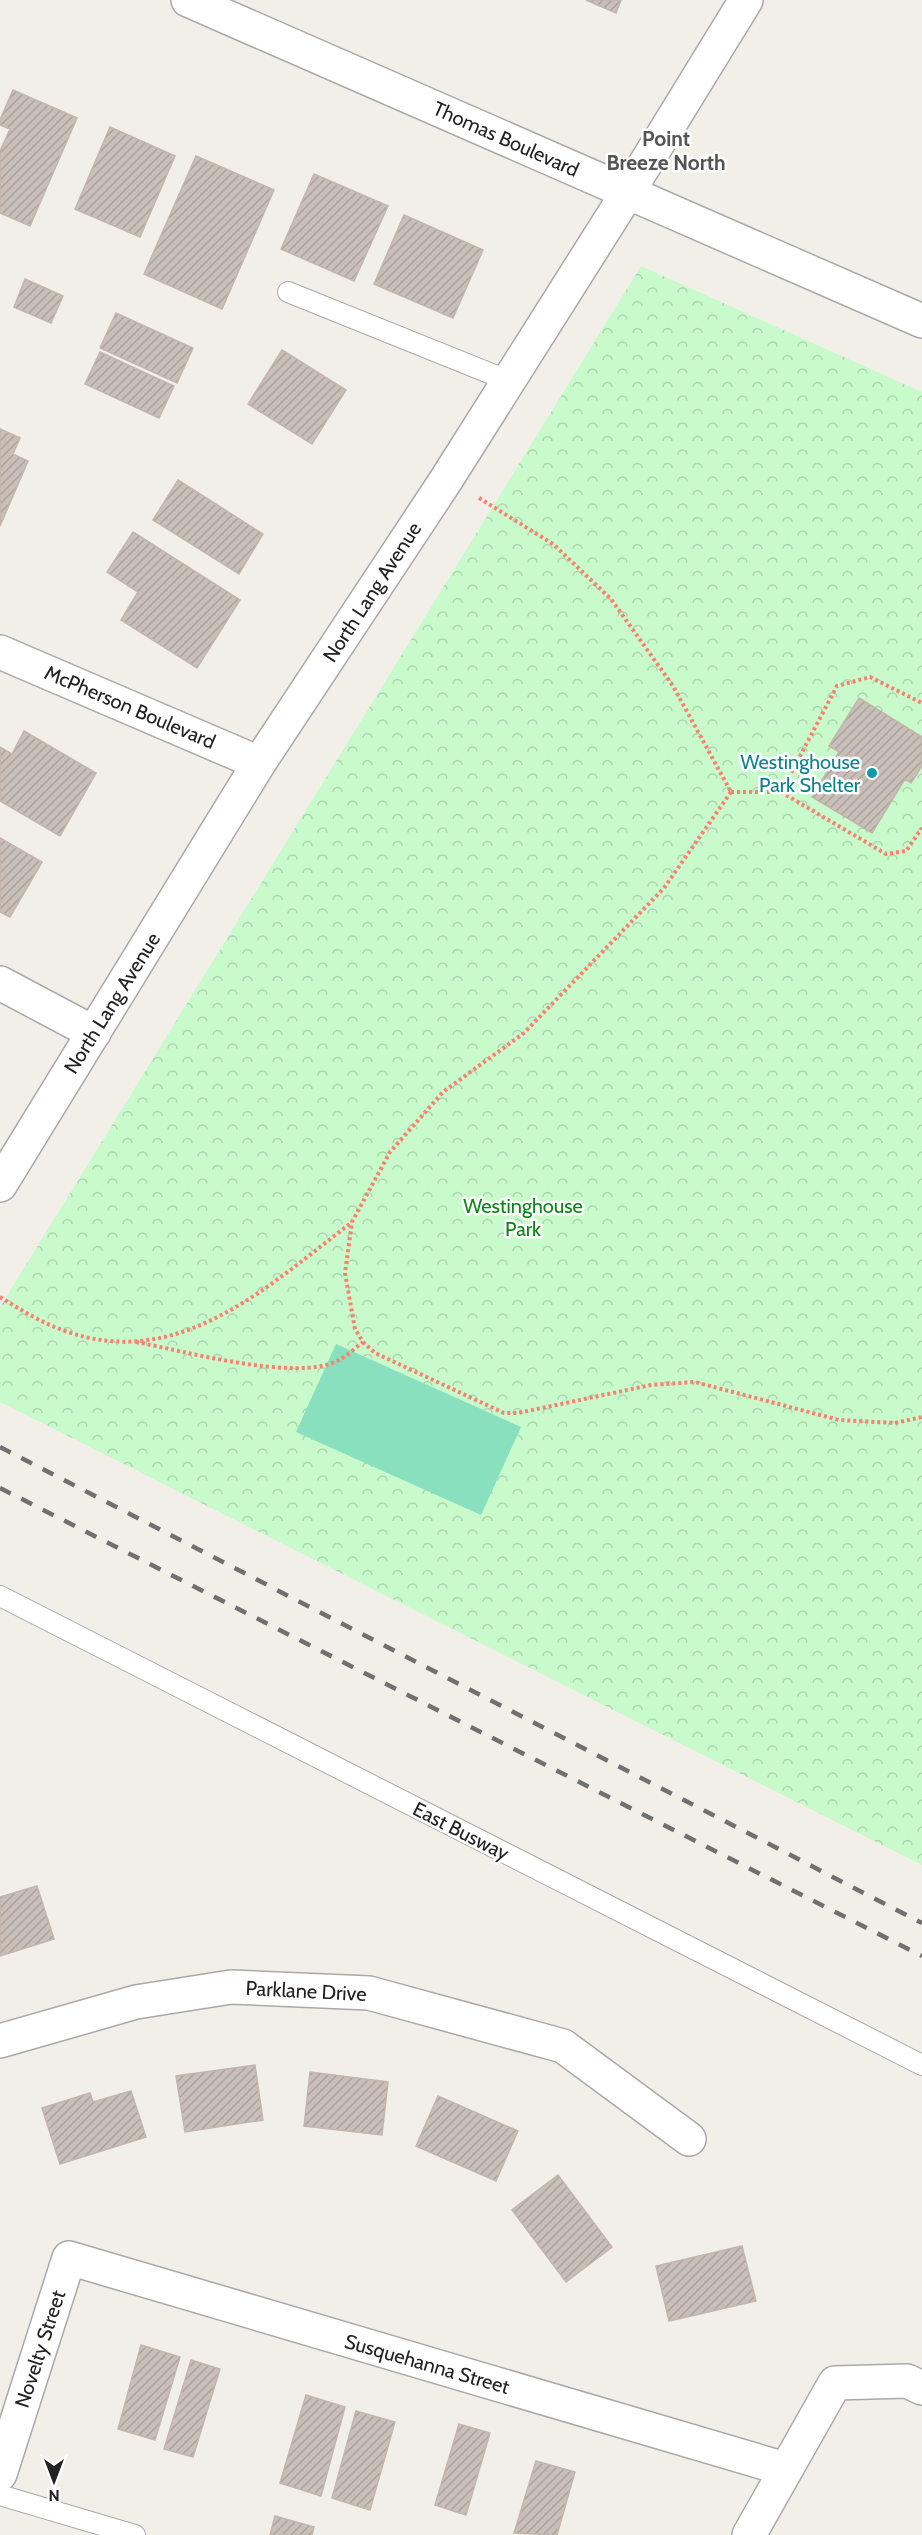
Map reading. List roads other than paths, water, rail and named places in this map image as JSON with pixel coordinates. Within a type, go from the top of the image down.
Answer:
[{"type":"street","name":"Thomas Boulevard","points":[[189,0],[922,321]]},
{"type":"street","name":"North Lang Avenue","points":[[0,1185],[259,763],[446,480],[746,0]]},
{"type":"street","name":"McPherson Boulevard","points":[[0,651],[259,763]]},
{"type":"street","points":[[0,983],[94,1033]]},
{"type":"street","name":"Parklane Drive","points":[[0,2041],[136,2002],[231,1987],[369,1993],[563,2046],[689,2139]]},
{"type":"street","name":"Susquehanna Street","points":[[69,2258],[785,2469]]},
{"type":"street","name":"Novelty Street","points":[[0,2474],[69,2258]]},
{"type":"street","points":[[749,2535],[835,2383],[907,2381],[922,2388]]},
{"type":"lane","points":[[288,292],[509,381]]},
{"type":"lane","name":"East Busway","points":[[0,1596],[922,2065]]},
{"type":"lane","points":[[0,2495],[135,2535]]},
{"type":"railway","points":[[0,1447],[922,1923]]},
{"type":"railway","points":[[0,1488],[922,1956]]},
{"type":"place","name":"Westinghouse Park Shelter","points":[[872,773]]},
{"type":"district","name":"Point Breeze North","points":[[666,151]]},
{"type":"park label","name":"Westinghouse Park","points":[[523,1218]]}]
